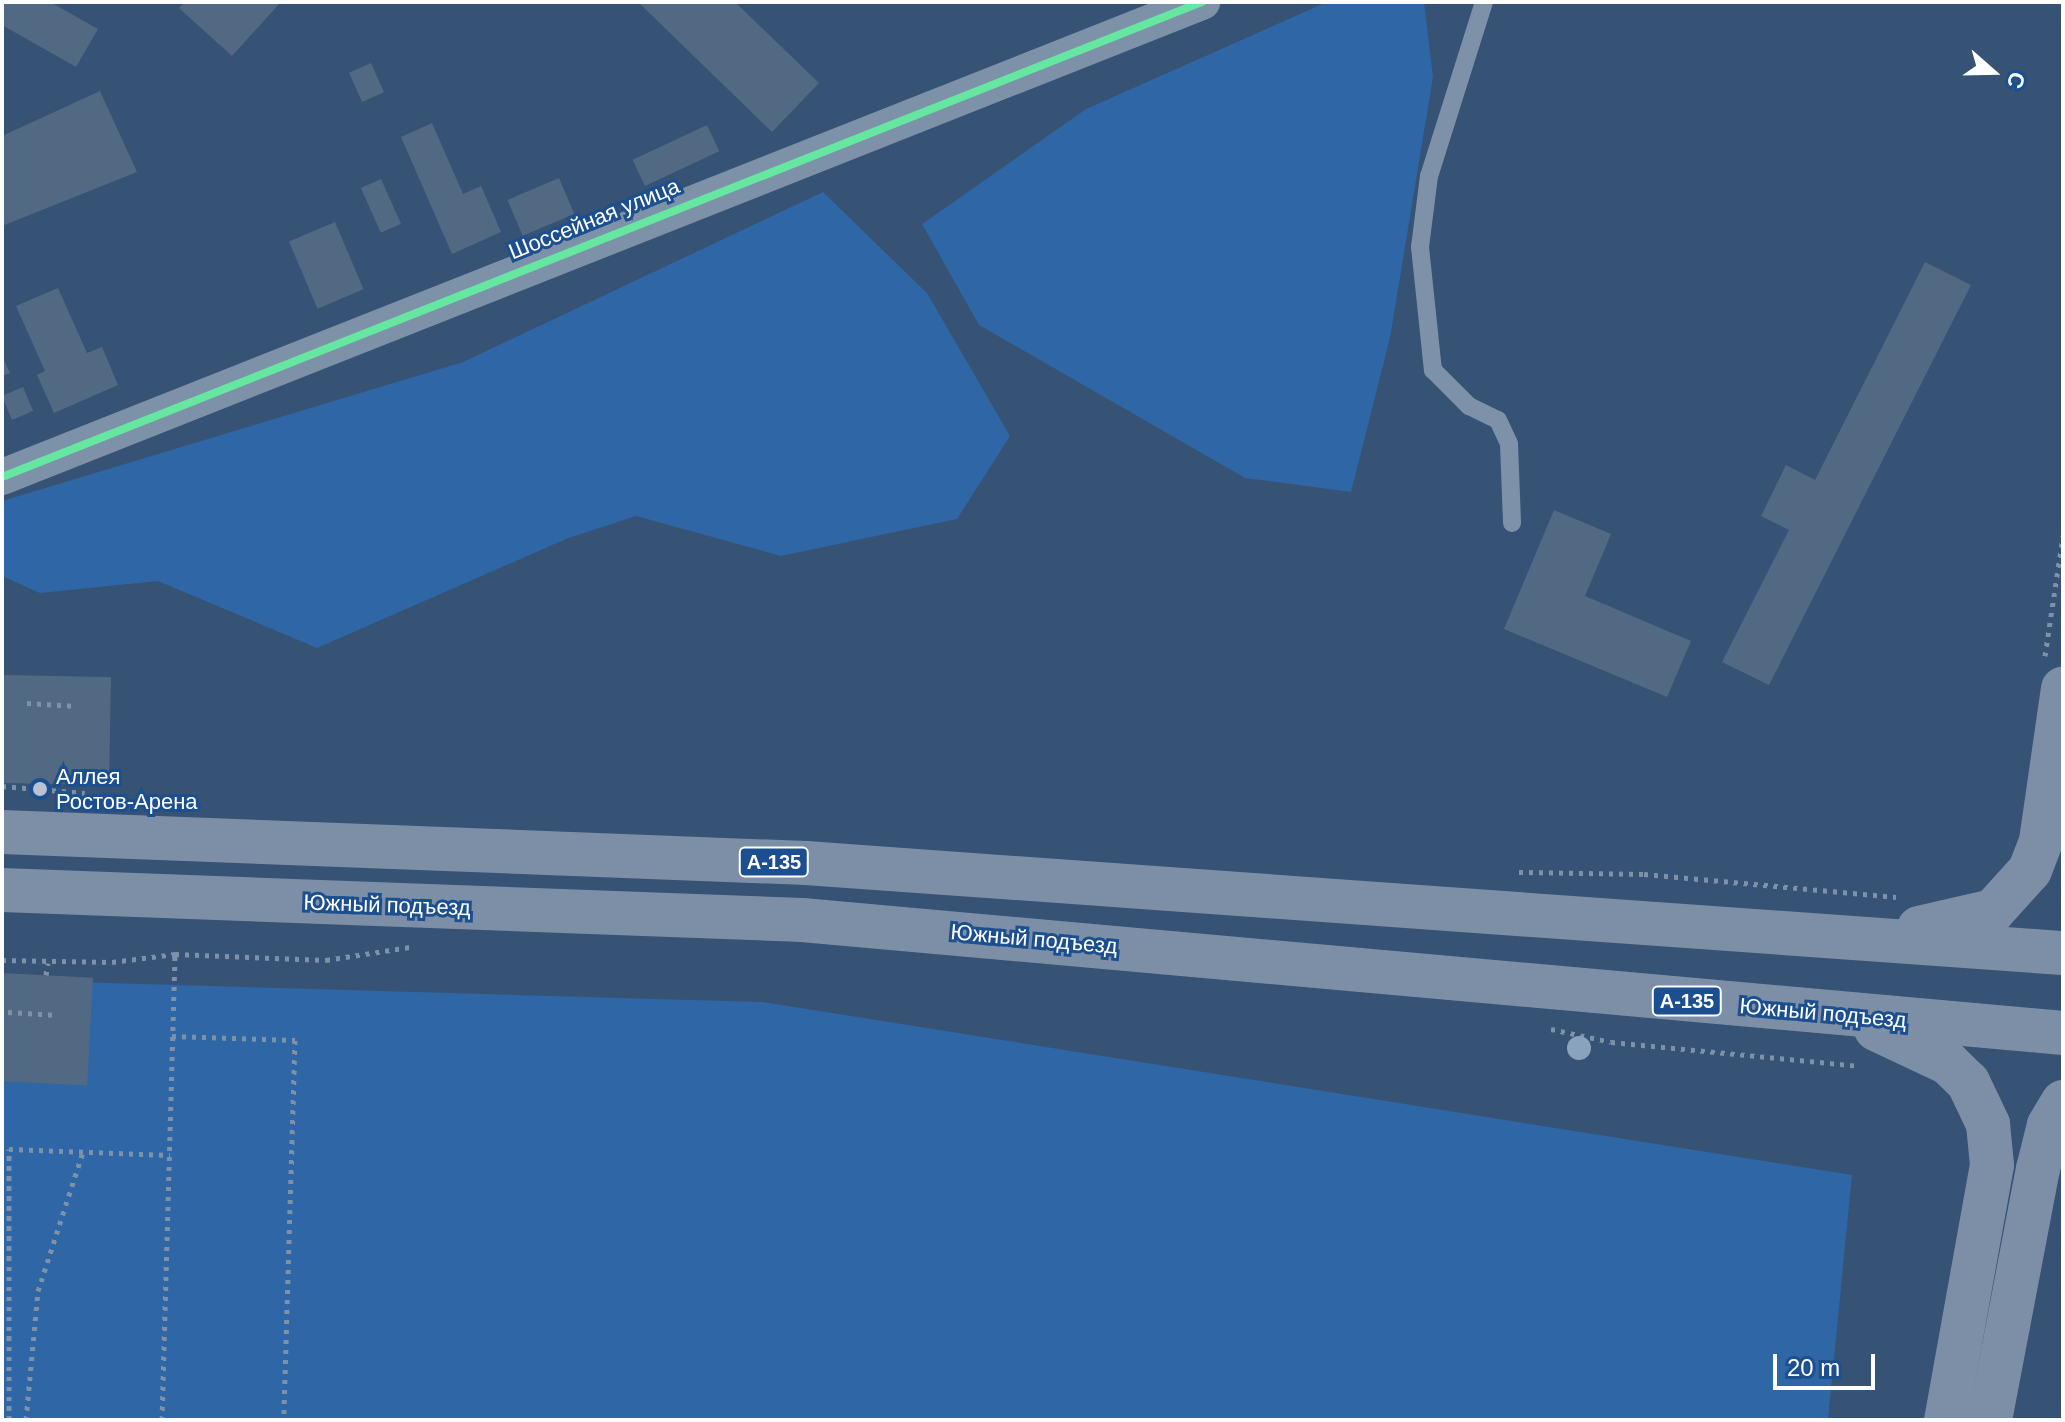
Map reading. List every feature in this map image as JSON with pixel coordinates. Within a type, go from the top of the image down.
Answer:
[{"type":"main road","points":[[1850,938],[1965,919],[1993,911],[2018,890],[2041,841],[2063,689]]},
{"type":"main road","name":"А-135","points":[[2,832],[806,863],[2060,952]]},
{"type":"main road","name":"Южный подъезд","points":[[2,890],[802,920],[1288,960],[1840,1015],[2063,1033]]},
{"type":"main road","points":[[1840,1015],[1948,1063],[1968,1082],[1988,1124],[1992,1165],[1946,1420]]},
{"type":"main road","points":[[1990,1420],[2038,1169],[2049,1125],[2063,1102]]},
{"type":"street","name":"Шоссейная улица","points":[[2,477],[781,165],[1202,2]]},
{"type":"lane","points":[[1484,2],[1429,176],[1420,247],[1433,370],[1469,406],[1498,420],[1509,444],[1512,523]]},
{"type":"path","points":[[27,703],[77,706]]},
{"type":"path","points":[[2,960],[48,963],[175,954],[326,960],[418,946]]},
{"type":"path","points":[[162,1420],[175,954]]},
{"type":"path","points":[[46,975],[48,963]]},
{"type":"path","points":[[8,1012],[58,1015]]},
{"type":"path","points":[[1538,1027],[1611,1042],[1872,1067]]},
{"type":"path","points":[[172,1036],[295,1040],[284,1420]]},
{"type":"path","points":[[9,1420],[9,1149],[170,1155]]},
{"type":"path","points":[[26,1420],[38,1291],[83,1152]]},
{"type":"shaded area","points":[[1327,2],[1424,2],[1433,77],[1390,338],[1351,492],[1245,478],[979,325],[922,224],[1086,109]]},
{"type":"shaded area","points":[[823,192],[927,293],[1010,436],[957,519],[781,556],[636,516],[566,539],[317,648],[158,581],[40,593],[2,576],[2,501],[463,362]]},
{"type":"shaded area","points":[[2,980],[763,1002],[1852,1175],[1828,1420],[2,1420]]},
{"type":"building","points":[[2,2],[50,2],[98,29],[76,67],[2,25]]},
{"type":"building","points":[[184,2],[281,2],[232,56],[179,8]]},
{"type":"building","points":[[638,2],[735,2],[819,83],[772,132]]},
{"type":"building","points":[[371,63],[384,92],[362,102],[349,73]]},
{"type":"building","points":[[100,91],[137,172],[2,226],[2,136]]},
{"type":"building","points":[[432,123],[463,194],[481,186],[501,232],[452,254],[401,137]]},
{"type":"building","points":[[707,125],[719,151],[645,186],[633,160]]},
{"type":"building","points":[[559,178],[574,214],[523,236],[507,200]]},
{"type":"building","points":[[381,179],[401,224],[381,233],[361,188]]},
{"type":"building","points":[[335,222],[364,289],[317,309],[289,242]]},
{"type":"building","points":[[1925,262],[1971,285],[1769,685],[1722,662],[1789,530],[1761,516],[1786,465],[1815,480]]},
{"type":"building","points":[[58,288],[87,353],[102,347],[118,385],[54,413],[37,375],[45,371],[16,306]]},
{"type":"building","points":[[2,356],[10,373],[2,376]]},
{"type":"building","points":[[23,387],[33,411],[12,420],[2,396]]},
{"type":"building","points":[[1554,510],[1611,534],[1585,596],[1691,641],[1667,697],[1504,629]]},
{"type":"building","points":[[2,675],[111,677],[109,785],[2,783]]},
{"type":"building","points":[[2,973],[93,978],[87,1086],[2,1081]]},
{"type":"cycle path","points":[[2,477],[1202,2]]},
{"type":"place","name":"Аллея Ростов-Арена","points":[[40,789]]}]
